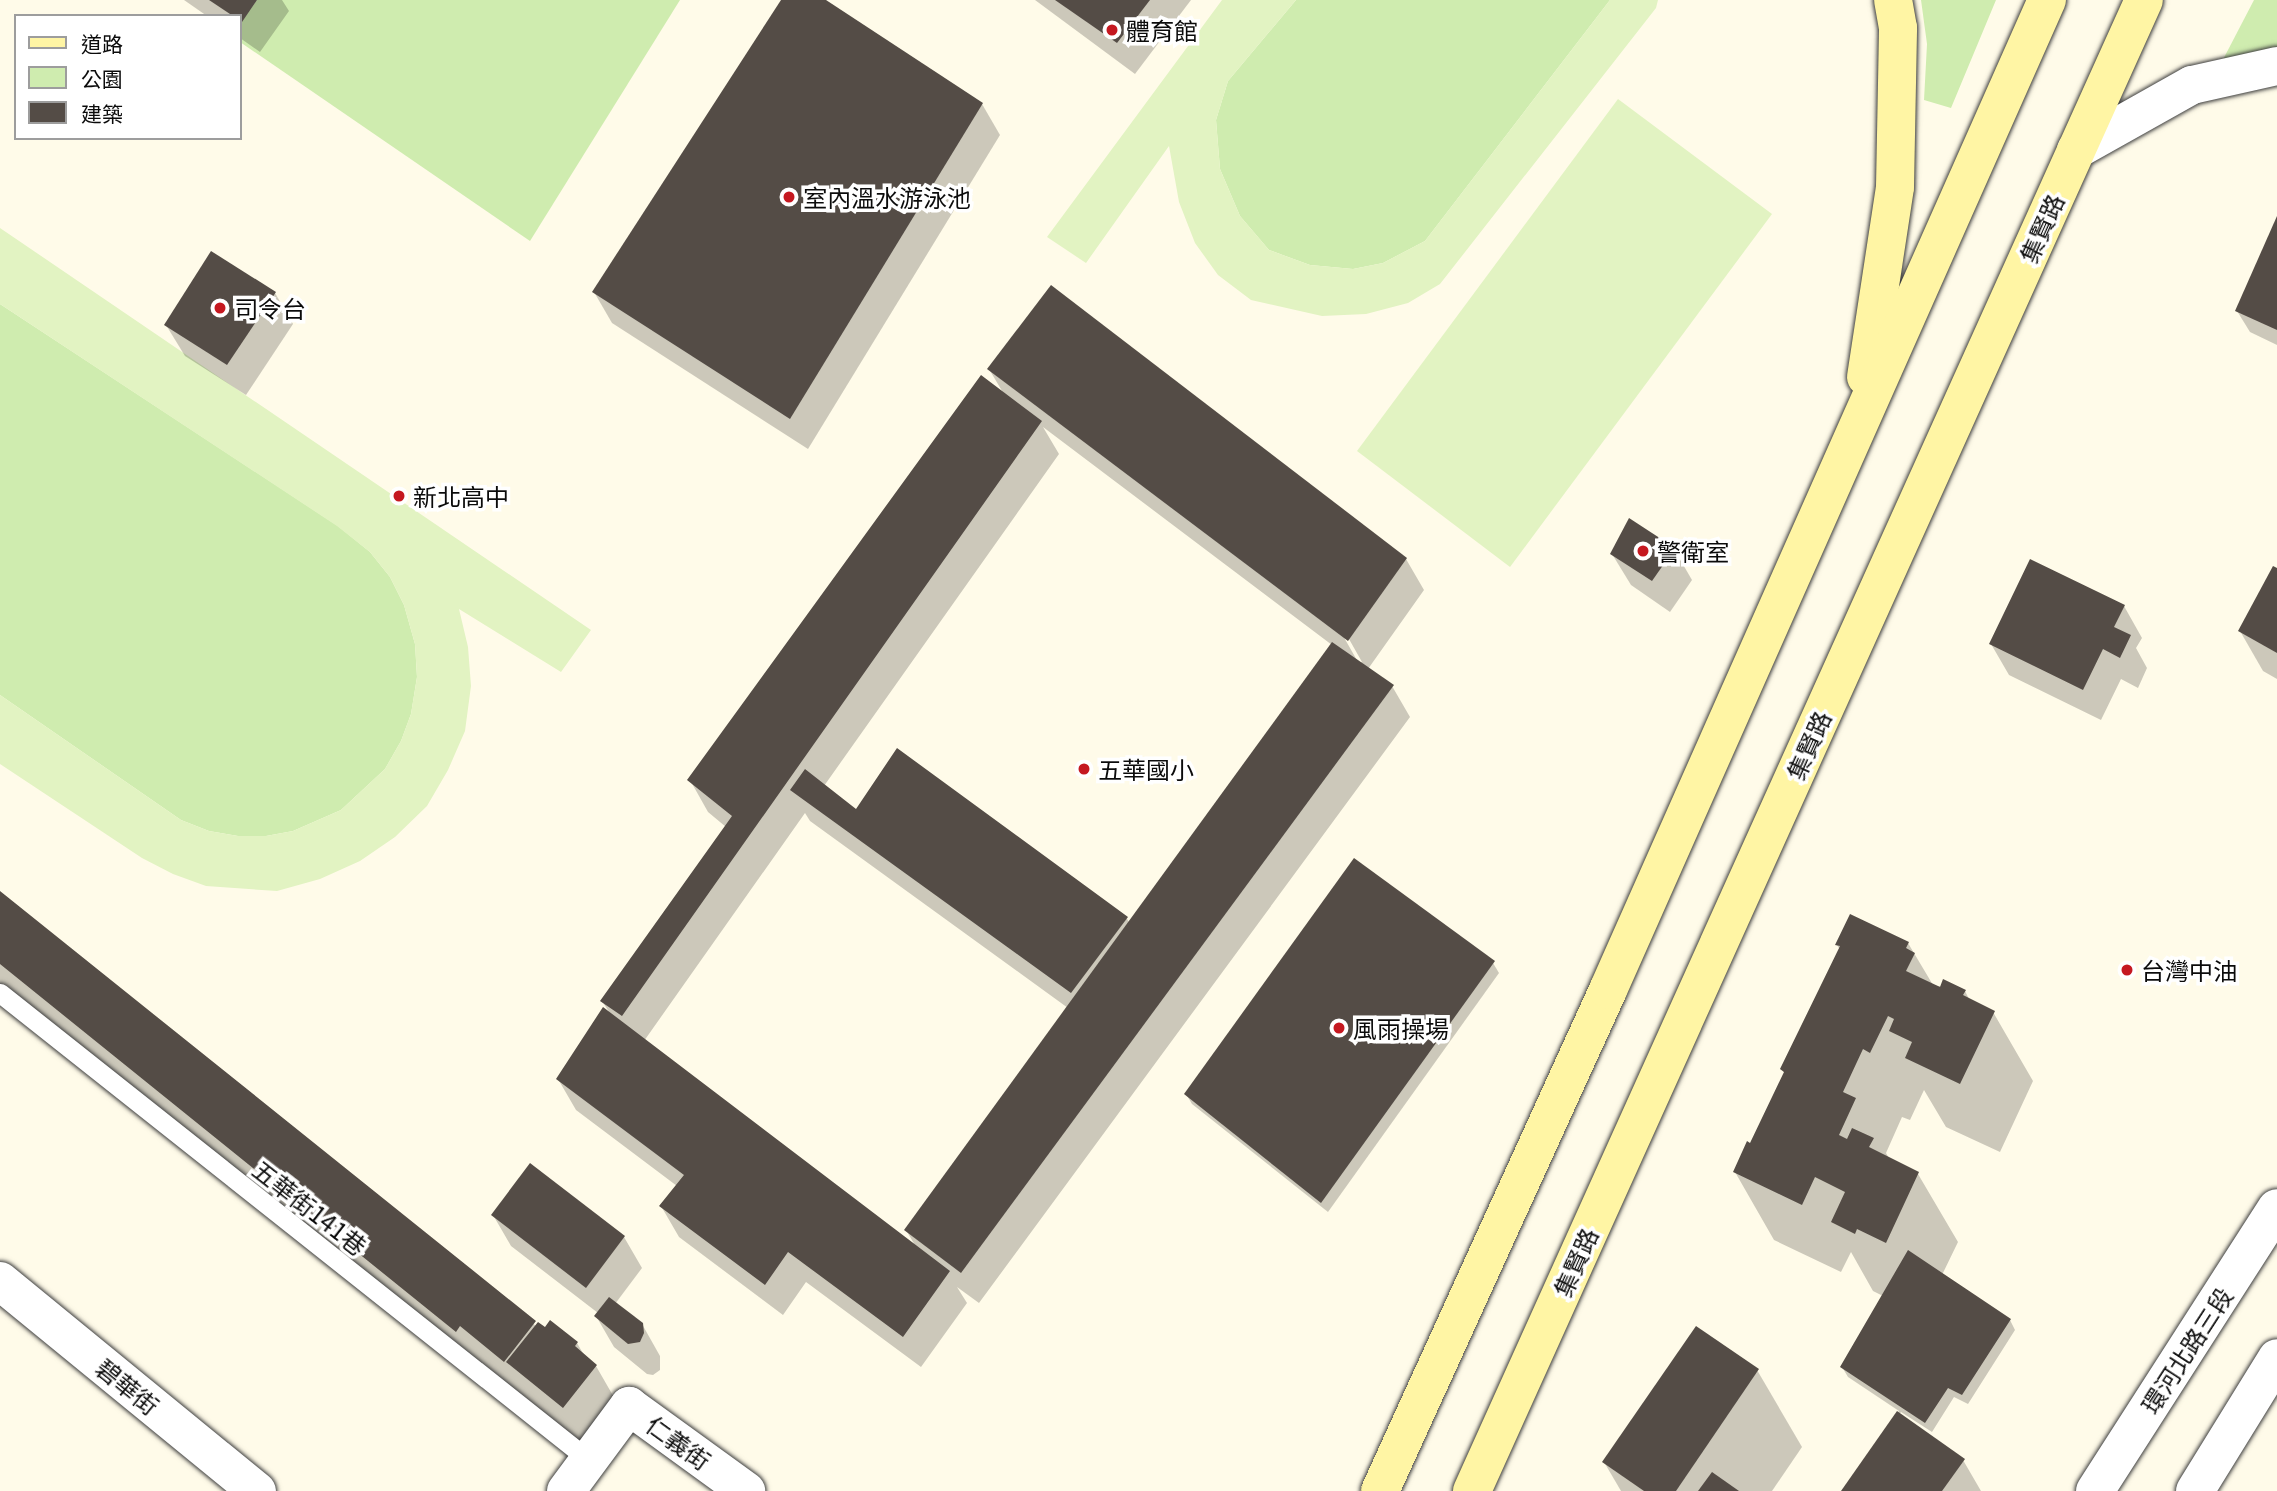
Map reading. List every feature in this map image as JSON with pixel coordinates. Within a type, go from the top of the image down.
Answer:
[{"type":"main road","points":[[1858,430],[1895,187],[1898,28],[1893,0]]},
{"type":"main road","points":[[1380,1491],[1858,430],[2047,0]]},
{"type":"main road","name":"集賢路","points":[[1472,1491],[2144,0]]},
{"type":"street","points":[[2076,150],[2192,85],[2277,66]]},
{"type":"street","name":"環河北路三段","points":[[2095,1491],[2277,1208]]},
{"type":"street","name":"碧華街","points":[[0,1281],[257,1491]]},
{"type":"street","points":[[2195,1491],[2277,1358]]},
{"type":"street","name":"仁義街","points":[[566,1491],[629,1406],[746,1491]]},
{"type":"lane","name":"五華街141巷","points":[[0,993],[589,1460]]},
{"type":"green space","points":[[257,0],[680,0],[530,241],[242,43],[242,21]]},
{"type":"green space","points":[[1222,0],[1296,0],[1228,81],[1216,120],[1220,169],[1240,216],[1269,250],[1310,265],[1353,269],[1383,263],[1425,241],[1610,0],[1658,0],[1656,8],[1440,284],[1408,303],[1366,314],[1322,316],[1251,300],[1218,275],[1195,243],[1179,202],[1169,146],[1086,263],[1047,237]]},
{"type":"green space","points":[[1296,0],[1610,0],[1425,241],[1383,263],[1353,269],[1310,265],[1269,250],[1240,216],[1220,169],[1216,120],[1228,81]]},
{"type":"green space","points":[[1921,0],[1996,0],[1951,108],[1924,100],[1927,44]]},
{"type":"green space","points":[[2254,0],[2277,0],[2277,56],[2216,73]]},
{"type":"green space","points":[[1618,99],[1772,214],[1510,567],[1357,451]]},
{"type":"green space","points":[[0,228],[591,630],[561,672],[459,609],[468,647],[471,686],[465,731],[448,770],[427,806],[395,837],[360,861],[320,879],[277,891],[206,886],[173,874],[142,858],[0,764],[0,695],[181,820],[209,831],[238,836],[266,836],[293,831],[341,810],[385,769],[401,741],[411,714],[417,677],[415,644],[404,605],[390,577],[370,552],[337,526],[0,304]]},
{"type":"green space","points":[[0,304],[338,526],[370,552],[390,577],[404,605],[415,644],[417,677],[411,714],[401,741],[385,769],[341,810],[293,831],[266,836],[238,836],[209,831],[181,820],[0,695]]},
{"type":"building","points":[[209,0],[257,0],[242,22],[242,14],[230,14]]},
{"type":"building","name":"室內溫水游泳池","points":[[781,0],[826,0],[983,103],[790,419],[592,292]]},
{"type":"building","name":"體育館","points":[[1055,0],[1150,0],[1117,43]]},
{"type":"building","points":[[2277,216],[2277,330],[2235,311]]},
{"type":"building","name":"司令台","points":[[211,251],[276,292],[227,365],[164,325]]},
{"type":"building","points":[[1051,285],[1407,558],[1348,641],[987,369]]},
{"type":"building","points":[[981,375],[1042,421],[622,1016],[600,1001],[732,816],[687,780]]},
{"type":"building","name":"警衛室","points":[[1629,518],[1675,548],[1652,581],[1610,554]]},
{"type":"building","points":[[2030,559],[2125,605],[2114,627],[2131,635],[2120,658],[2103,649],[2083,690],[1989,644]]},
{"type":"building","points":[[2273,566],[2277,568],[2277,653],[2238,631]]},
{"type":"building","points":[[1332,642],[1394,685],[961,1273],[904,1230]]},
{"type":"building","points":[[897,748],[1128,917],[1071,993],[790,790],[805,769],[856,809]]},
{"type":"building","name":"風雨操場","points":[[1354,858],[1495,961],[1321,1203],[1184,1094]]},
{"type":"building","points":[[0,891],[536,1321],[504,1362],[460,1326],[456,1332],[0,964]]},
{"type":"building","points":[[1850,914],[1909,942],[1906,948],[1915,953],[1906,971],[1940,987],[1943,979],[1966,990],[1963,995],[1995,1011],[1960,1084],[1905,1058],[1912,1042],[1889,1031],[1894,1019],[1888,1016],[1870,1053],[1863,1049],[1843,1092],[1856,1098],[1839,1135],[1847,1139],[1852,1128],[1874,1138],[1869,1147],[1919,1172],[1886,1243],[1857,1229],[1855,1234],[1831,1222],[1845,1192],[1815,1177],[1802,1205],[1733,1172],[1784,1072],[1780,1069],[1840,946],[1835,945]]},
{"type":"building","points":[[603,1007],[950,1271],[903,1337],[788,1252],[765,1285],[659,1206],[684,1175],[556,1079]]},
{"type":"building","points":[[530,1163],[625,1236],[586,1288],[491,1215]]},
{"type":"building","points":[[1908,1250],[2011,1319],[1962,1395],[1948,1388],[1925,1423],[1840,1367]]},
{"type":"building","points":[[609,1297],[643,1323],[644,1333],[640,1342],[628,1344],[594,1316]]},
{"type":"building","points":[[550,1320],[578,1342],[575,1346],[597,1365],[563,1408],[506,1362],[538,1322],[545,1327]]},
{"type":"building","points":[[1696,1326],[1759,1369],[1676,1491],[1644,1491],[1602,1462]]},
{"type":"building","points":[[1897,1411],[1965,1459],[1942,1491],[1841,1491]]},
{"type":"building","points":[[1712,1472],[1739,1491],[1698,1491]]},
{"type":"place","name":"體育館","points":[[1112,30]]},
{"type":"place","name":"室內溫水游泳池","points":[[789,197]]},
{"type":"place","name":"司令台","points":[[220,308]]},
{"type":"place","name":"新北高中","points":[[399,496]]},
{"type":"place","name":"警衛室","points":[[1643,551]]},
{"type":"place","name":"五華國小","points":[[1084,769]]},
{"type":"place","name":"台灣中油","points":[[2127,970]]},
{"type":"place","name":"風雨操場","points":[[1339,1028]]}]
